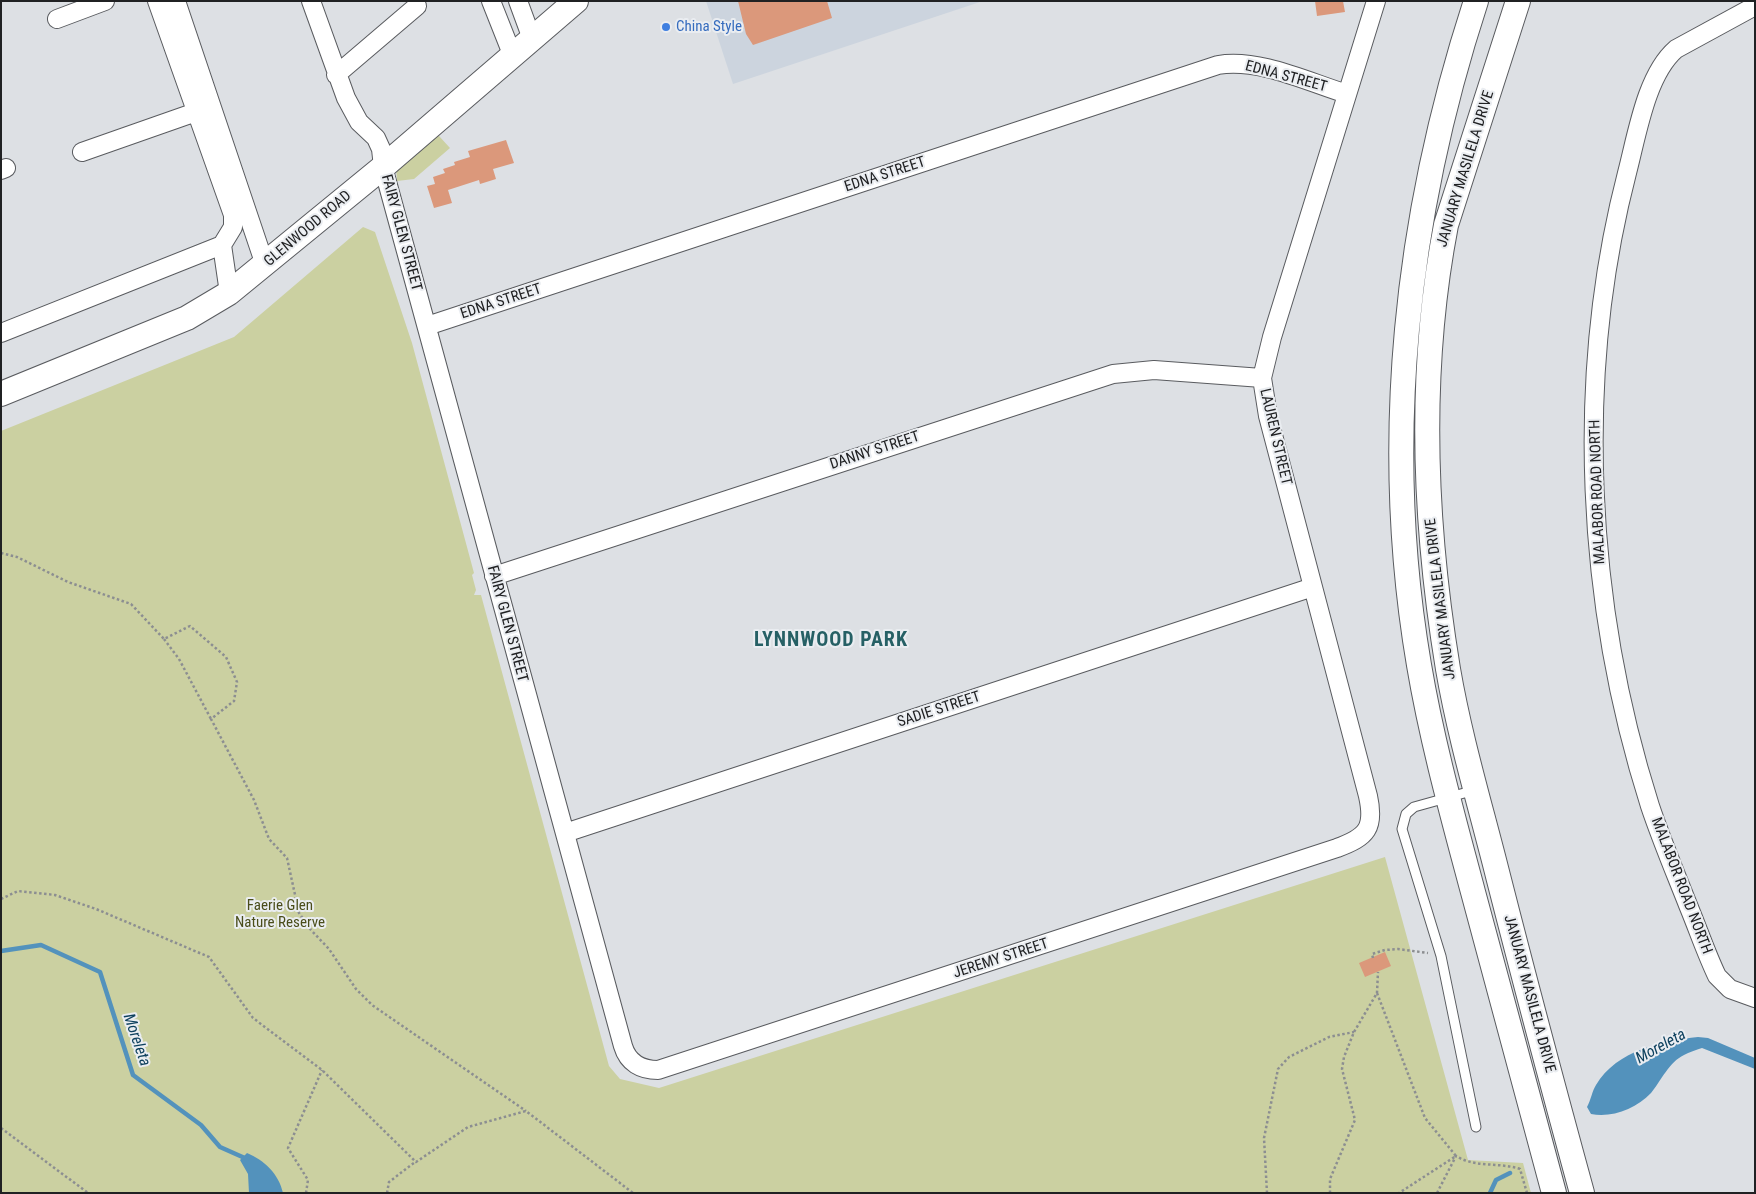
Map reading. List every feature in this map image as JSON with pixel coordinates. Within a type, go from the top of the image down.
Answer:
[{"type":"main road","name":"GLENWOOD ROAD","points":[[2,393],[187,318],[230,293],[383,167],[512,54],[576,1]]},
{"type":"main road","name":"JANUARY MASILELA DRIVE","points":[[1476,1],[1444,108],[1424,196],[1409,296],[1402,391],[1402,492],[1410,601],[1424,696],[1448,798],[1554,1193]]},
{"type":"main road","name":"JANUARY MASILELA DRIVE","points":[[1518,1],[1446,225],[1435,297],[1430,347],[1429,490],[1439,606],[1453,696],[1529,1003],[1582,1193]]},
{"type":"street","points":[[57,19],[106,1]]},
{"type":"street","points":[[1,334],[222,245],[233,227],[233,215],[157,1]]},
{"type":"street","points":[[176,1],[265,264]]},
{"type":"street","points":[[491,1],[512,54]]},
{"type":"street","points":[[518,1],[532,38]]},
{"type":"street","name":"LAUREN STREET","points":[[1354,842],[1364,835],[1369,826],[1370,806],[1268,416],[1262,378],[1270,345],[1376,1]]},
{"type":"street","name":"FAIRY GLEN STREET","points":[[317,4],[336,75],[359,122],[376,138],[381,149],[383,167],[623,1046],[631,1061],[647,1070]]},
{"type":"street","points":[[336,75],[418,6]]},
{"type":"street","name":"MALABOR ROAD NORTH","points":[[1755,6],[1676,49],[1666,59],[1655,78],[1638,132],[1614,230],[1601,326],[1594,428],[1598,536],[1606,607],[1628,724],[1644,784],[1662,838],[1717,976],[1730,989],[1755,998]]},
{"type":"street","name":"EDNA STREET","points":[[426,326],[1218,65],[1255,65],[1347,94]]},
{"type":"street","points":[[82,152],[196,112]]},
{"type":"street","points":[[222,245],[230,293]]},
{"type":"street","name":"DANNY STREET","points":[[494,576],[1113,374],[1154,370],[1262,378]]},
{"type":"street","name":"SADIE STREET","points":[[564,833],[1313,587]]},
{"type":"street","name":"JEREMY STREET","points":[[647,1070],[658,1070],[677,1065],[1354,842]]},
{"type":"lane","points":[[1475,790],[1414,807],[1406,814],[1402,829],[1441,956],[1476,1127]]},
{"type":"path","points":[[1,552],[17,557],[68,582],[132,604],[164,639],[179,659],[254,800],[269,839],[287,858],[299,913],[311,930],[329,949],[356,989],[372,1005],[417,1038],[526,1111],[633,1193]]},
{"type":"path","points":[[164,639],[190,626],[226,657],[237,682],[234,701],[211,719]]},
{"type":"path","points":[[1,899],[18,891],[55,895],[96,909],[209,958],[253,1018],[322,1070],[416,1162]]},
{"type":"path","points":[[1373,958],[1372,954],[1398,949],[1441,956]]},
{"type":"path","points":[[1378,972],[1377,993],[1424,1118],[1456,1156],[1466,1162],[1510,1166],[1520,1169],[1527,1193]]},
{"type":"path","points":[[1330,1193],[1330,1179],[1355,1120],[1342,1069],[1354,1032],[1377,993]]},
{"type":"path","points":[[1268,1193],[1264,1138],[1278,1069],[1290,1057],[1329,1037],[1354,1032]]},
{"type":"path","points":[[306,1193],[308,1180],[288,1148],[322,1070]]},
{"type":"path","points":[[387,1193],[389,1182],[468,1128],[526,1111]]},
{"type":"path","points":[[1,1128],[88,1193]]},
{"type":"path","points":[[1399,1193],[1456,1156]]},
{"type":"path","points":[[1437,1193],[1456,1156]]},
{"type":"shaded area","points":[[706,1],[983,1],[733,84]]},
{"type":"green space","points":[[429,125],[450,148],[414,179],[397,181],[396,166]]},
{"type":"green space","name":"Faerie Glen Nature Reserve","points":[[363,227],[375,232],[412,343],[474,573],[472,575],[476,590],[474,595],[481,595],[609,1066],[620,1079],[659,1088],[1385,857],[1468,1160],[1523,1163],[1531,1193],[1,1193],[1,431],[234,337]]},
{"type":"water","points":[[1698,1037],[1708,1038],[1755,1058],[1755,1069],[1702,1048],[1686,1054],[1674,1062],[1651,1093],[1638,1104],[1623,1111],[1607,1115],[1591,1114],[1587,1107],[1595,1087],[1605,1073],[1616,1063],[1641,1049],[1670,1041]]},
{"type":"water","points":[[247,1153],[270,1168],[278,1180],[283,1193],[249,1193],[248,1174],[240,1160]]},
{"type":"building","points":[[738,1],[827,1],[832,18],[753,45],[746,34]]},
{"type":"building","points":[[1315,1],[1343,1],[1345,12],[1317,16]]},
{"type":"building","points":[[506,140],[514,163],[493,169],[496,179],[480,184],[479,180],[448,190],[452,203],[434,208],[427,186],[435,184],[433,177],[445,173],[443,169],[455,165],[454,162],[470,157],[468,151]]},
{"type":"building","points":[[1385,952],[1391,966],[1365,977],[1359,963]]},
{"type":"waterway","name":"Moreleta","points":[[1,951],[41,945],[100,972],[133,1075],[201,1125],[220,1147],[247,1159]]},
{"type":"waterway","name":"Moreleta","points":[[1490,1193],[1496,1180],[1510,1173]]},
{"type":"place","name":"China Style","points":[[666,27]]},
{"type":"district","name":"LYNNWOOD PARK","points":[[831,641]]}]
